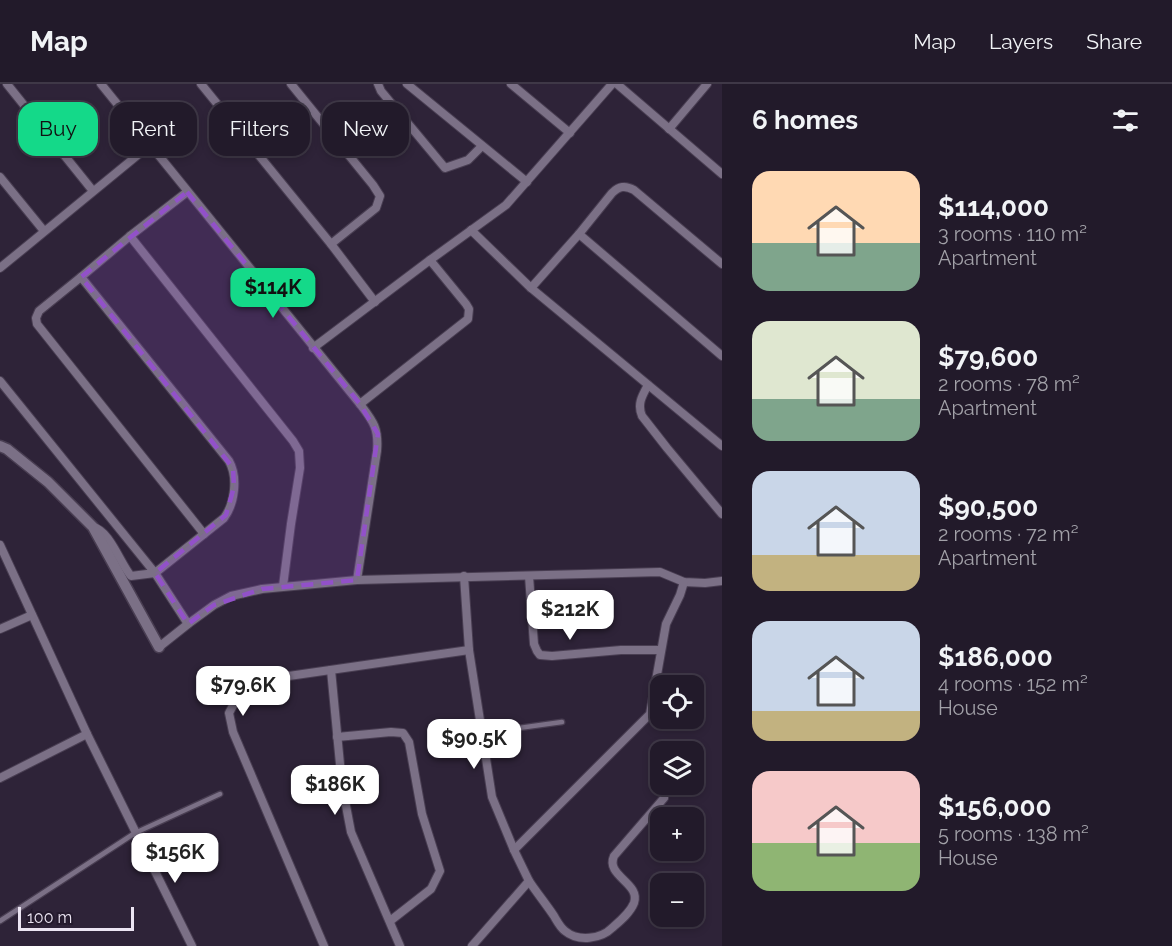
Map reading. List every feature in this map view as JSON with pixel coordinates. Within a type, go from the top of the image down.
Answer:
[{"type":"street","points":[[7,84],[93,191]]},
{"type":"street","points":[[100,84],[115,102]]},
{"type":"street","points":[[201,84],[375,302]]},
{"type":"street","points":[[291,84],[380,196],[376,208],[331,244]]},
{"type":"street","points":[[378,84],[381,91],[445,168],[468,160],[482,146]]},
{"type":"street","points":[[407,84],[527,182]]},
{"type":"street","points":[[512,84],[570,133]]},
{"type":"street","points":[[314,348],[500,210],[614,84],[722,174]]},
{"type":"street","points":[[669,129],[707,84]]},
{"type":"street","points":[[0,268],[136,156]]},
{"type":"street","points":[[159,156],[360,404],[375,426],[378,441],[357,580]]},
{"type":"street","points":[[0,177],[44,231]]},
{"type":"street","points":[[531,288],[617,188],[622,186],[634,190],[722,264]]},
{"type":"street","points":[[187,192],[39,311],[36,318],[37,324],[204,534]]},
{"type":"street","points":[[471,230],[531,288],[722,446]]},
{"type":"street","points":[[579,234],[718,353],[722,342]]},
{"type":"street","points":[[130,236],[299,450],[300,468],[283,586]]},
{"type":"street","points":[[360,404],[468,319],[469,309],[466,303],[430,260]]},
{"type":"street","points":[[81,277],[231,464],[235,479],[229,511],[224,518],[155,573],[131,576],[105,535],[98,528],[93,527]]},
{"type":"street","points":[[0,381],[155,573],[188,624]]},
{"type":"street","points":[[648,385],[639,404],[642,416],[722,514]]},
{"type":"street","points":[[0,446],[48,482],[93,527],[159,647],[214,604],[246,592],[283,586],[357,580],[464,576],[660,572],[684,582],[722,581]]},
{"type":"street","points":[[0,545],[87,734],[192,946]]},
{"type":"street","points":[[464,576],[470,650],[492,797],[529,881],[566,932],[585,938],[596,937],[609,931],[634,905],[635,897],[632,889],[612,867],[612,862],[614,856],[664,798]]},
{"type":"street","points":[[529,576],[534,644],[540,655],[661,650]]},
{"type":"street","points":[[514,850],[650,714],[666,624],[680,596],[684,582]]},
{"type":"street","points":[[0,629],[32,615]]},
{"type":"street","points":[[324,946],[233,732],[230,713],[237,698],[261,680],[470,650]]},
{"type":"street","points":[[331,670],[342,785],[351,832],[400,946]]},
{"type":"street","points":[[337,736],[391,732],[402,733],[409,742],[422,814],[440,871],[431,889],[390,921]]},
{"type":"street","points":[[0,778],[87,734]]},
{"type":"street","points":[[475,945],[529,881]]},
{"type":"lane","points":[[482,733],[562,722]]},
{"type":"lane","points":[[0,921],[135,833],[220,794]]},
{"type":"highlighted area","points":[[187,192],[360,404],[378,434],[357,580],[262,589],[214,605],[188,624],[155,573],[226,515],[234,487],[233,468],[81,277]]}]
